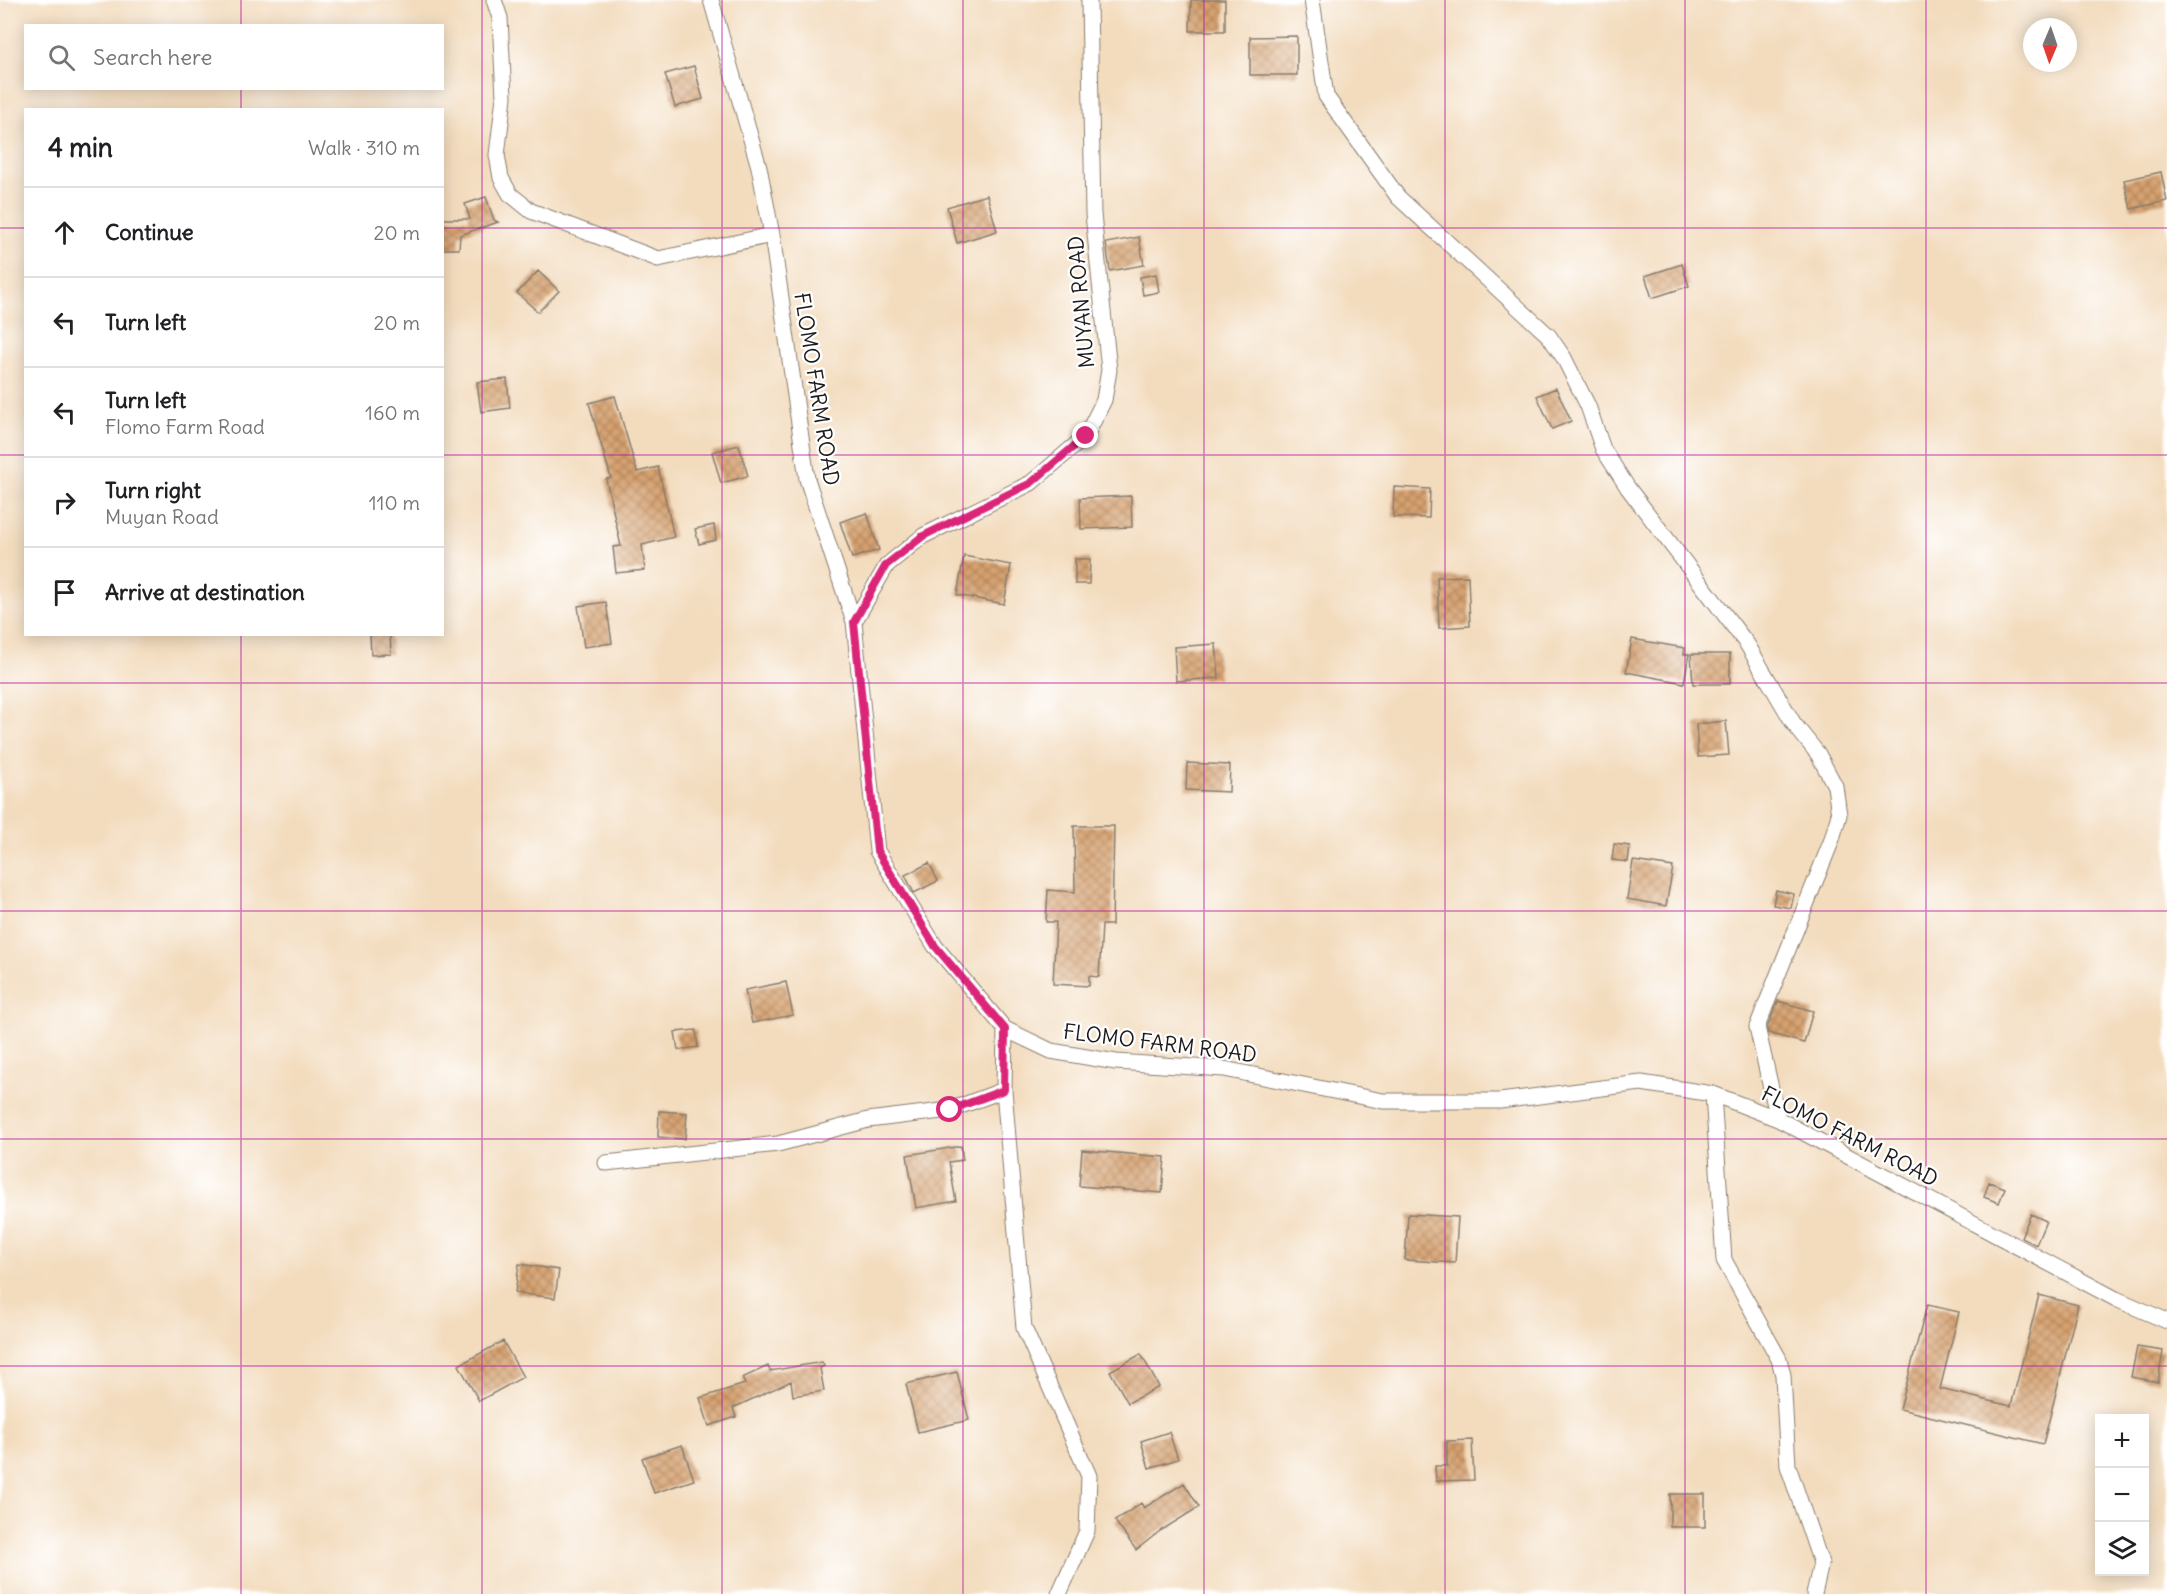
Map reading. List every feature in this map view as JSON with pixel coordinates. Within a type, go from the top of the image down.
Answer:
[{"type":"street","points":[[494,0],[500,18],[504,97],[497,155],[501,178],[510,194],[531,211],[658,260],[772,235]]},
{"type":"street","name":"FLOMO FARM ROAD","points":[[711,0],[759,167],[772,235],[807,479],[854,622],[877,851],[935,946],[1005,1029],[1051,1051],[1116,1062],[1224,1069],[1383,1101],[1500,1101],[1641,1083],[1713,1094],[1778,1119],[2116,1299],[2167,1321]]},
{"type":"street","name":"MUYAN ROAD","points":[[854,622],[886,565],[923,536],[1031,483],[1086,436],[1104,400],[1109,370],[1093,214],[1089,0]]},
{"type":"street","points":[[1312,0],[1326,96],[1398,197],[1549,336],[1564,358],[1588,406],[1603,449],[1628,488],[1747,644],[1794,724],[1818,754],[1835,786],[1839,815],[1831,842],[1757,1027],[1778,1119]]},
{"type":"street","points":[[1005,1029],[1004,1090],[1024,1328],[1089,1476],[1087,1531],[1059,1594]]},
{"type":"street","points":[[606,1162],[778,1144],[868,1120],[950,1110],[1004,1090]]},
{"type":"street","points":[[1713,1094],[1724,1260],[1779,1359],[1783,1375],[1788,1466],[1821,1563],[1814,1594]]},
{"type":"building","points":[[1191,0],[1225,0],[1225,31],[1190,31]]},
{"type":"building","points":[[1297,36],[1297,75],[1250,75],[1250,37]]},
{"type":"building","points":[[694,66],[703,99],[675,107],[665,74]]},
{"type":"building","points":[[2161,172],[2167,201],[2131,209],[2124,180]]},
{"type":"building","points":[[987,195],[997,231],[957,243],[947,207]]},
{"type":"building","points":[[486,197],[494,220],[498,222],[460,235],[459,249],[444,249],[444,219],[470,219],[465,204]]},
{"type":"building","points":[[1139,237],[1144,265],[1110,271],[1106,243]]},
{"type":"building","points":[[1682,264],[1689,286],[1652,298],[1645,276]]},
{"type":"building","points":[[538,271],[559,291],[538,312],[517,293]]},
{"type":"building","points":[[1156,274],[1159,292],[1143,295],[1140,277]]},
{"type":"building","points":[[507,379],[510,408],[481,412],[477,382]]},
{"type":"building","points":[[1556,388],[1571,421],[1552,429],[1537,396]]},
{"type":"building","points":[[615,396],[637,472],[658,467],[674,537],[642,545],[645,570],[616,573],[613,547],[621,546],[606,479],[611,478],[589,403]]},
{"type":"building","points":[[739,445],[748,476],[721,483],[712,452]]},
{"type":"building","points":[[1394,487],[1430,489],[1429,518],[1393,517]]},
{"type":"building","points":[[1131,496],[1132,527],[1081,529],[1080,498]]},
{"type":"building","points":[[867,513],[879,550],[852,558],[840,522]]},
{"type":"building","points":[[714,525],[716,540],[699,544],[695,529]]},
{"type":"building","points":[[964,556],[1011,565],[1004,604],[957,595]]},
{"type":"building","points":[[1075,559],[1090,559],[1089,584],[1075,584]]},
{"type":"building","points":[[1468,576],[1470,626],[1439,628],[1437,577]]},
{"type":"building","points":[[606,602],[612,643],[584,647],[578,606]]},
{"type":"building","points":[[370,636],[390,636],[391,654],[371,655]]},
{"type":"building","points":[[1632,639],[1685,648],[1684,654],[1689,654],[1684,683],[1626,672]]},
{"type":"building","points":[[1216,644],[1219,678],[1176,681],[1174,647]]},
{"type":"building","points":[[1691,654],[1730,654],[1730,684],[1693,684]]},
{"type":"building","points":[[1726,721],[1729,755],[1698,757],[1696,724]]},
{"type":"building","points":[[1187,763],[1230,765],[1229,792],[1186,790]]},
{"type":"building","points":[[1074,826],[1114,826],[1112,925],[1102,925],[1099,977],[1089,976],[1089,986],[1053,984],[1056,922],[1046,922],[1048,890],[1075,892]]},
{"type":"building","points":[[1614,844],[1630,846],[1628,862],[1612,860]]},
{"type":"building","points":[[1633,861],[1673,867],[1666,906],[1627,899]]},
{"type":"building","points":[[929,863],[938,881],[914,893],[905,875]]},
{"type":"building","points":[[1776,890],[1794,894],[1791,908],[1773,905]]},
{"type":"building","points":[[786,982],[793,1015],[752,1023],[745,990]]},
{"type":"building","points":[[1778,1001],[1813,1011],[1804,1043],[1768,1033],[1767,1028]]},
{"type":"building","points":[[696,1030],[698,1047],[678,1050],[675,1032]]},
{"type":"building","points":[[659,1111],[687,1113],[685,1139],[658,1137]]},
{"type":"building","points":[[961,1146],[963,1160],[949,1162],[956,1201],[916,1208],[907,1155]]},
{"type":"building","points":[[1082,1150],[1165,1157],[1162,1193],[1079,1186]]},
{"type":"building","points":[[1989,1182],[2005,1188],[1999,1203],[1984,1197]]},
{"type":"building","points":[[1408,1214],[1458,1217],[1455,1263],[1405,1260]]},
{"type":"building","points":[[2031,1214],[2046,1221],[2036,1245],[2021,1237]]},
{"type":"building","points":[[519,1264],[559,1270],[555,1298],[515,1293]]},
{"type":"building","points":[[2039,1295],[2078,1305],[2043,1444],[1900,1409],[1927,1305],[1959,1312],[1940,1389],[2011,1406]]},
{"type":"building","points":[[503,1341],[523,1377],[479,1401],[459,1365]]},
{"type":"building","points":[[2137,1347],[2163,1351],[2158,1382],[2131,1377]]},
{"type":"building","points":[[1141,1354],[1159,1387],[1128,1403],[1110,1371]]},
{"type":"building","points":[[822,1362],[824,1366],[820,1368],[824,1391],[793,1396],[791,1381],[733,1408],[736,1417],[709,1426],[700,1398],[745,1384],[742,1378],[768,1366],[770,1371]]},
{"type":"building","points":[[957,1372],[969,1420],[918,1432],[906,1384]]},
{"type":"building","points":[[1169,1432],[1178,1459],[1149,1468],[1141,1441]]},
{"type":"building","points":[[1472,1440],[1474,1480],[1436,1481],[1435,1466],[1447,1466],[1447,1441]]},
{"type":"building","points":[[682,1445],[694,1480],[654,1493],[642,1458]]},
{"type":"building","points":[[1184,1483],[1199,1507],[1160,1531],[1136,1550],[1115,1521],[1141,1503],[1144,1508]]},
{"type":"building","points":[[1670,1494],[1705,1494],[1705,1527],[1670,1527]]},
{"type":"route","points":[[950,1110],[1004,1090],[1005,1029],[935,946],[877,851],[854,622],[886,565],[923,536],[1031,483],[1086,436]]}]
